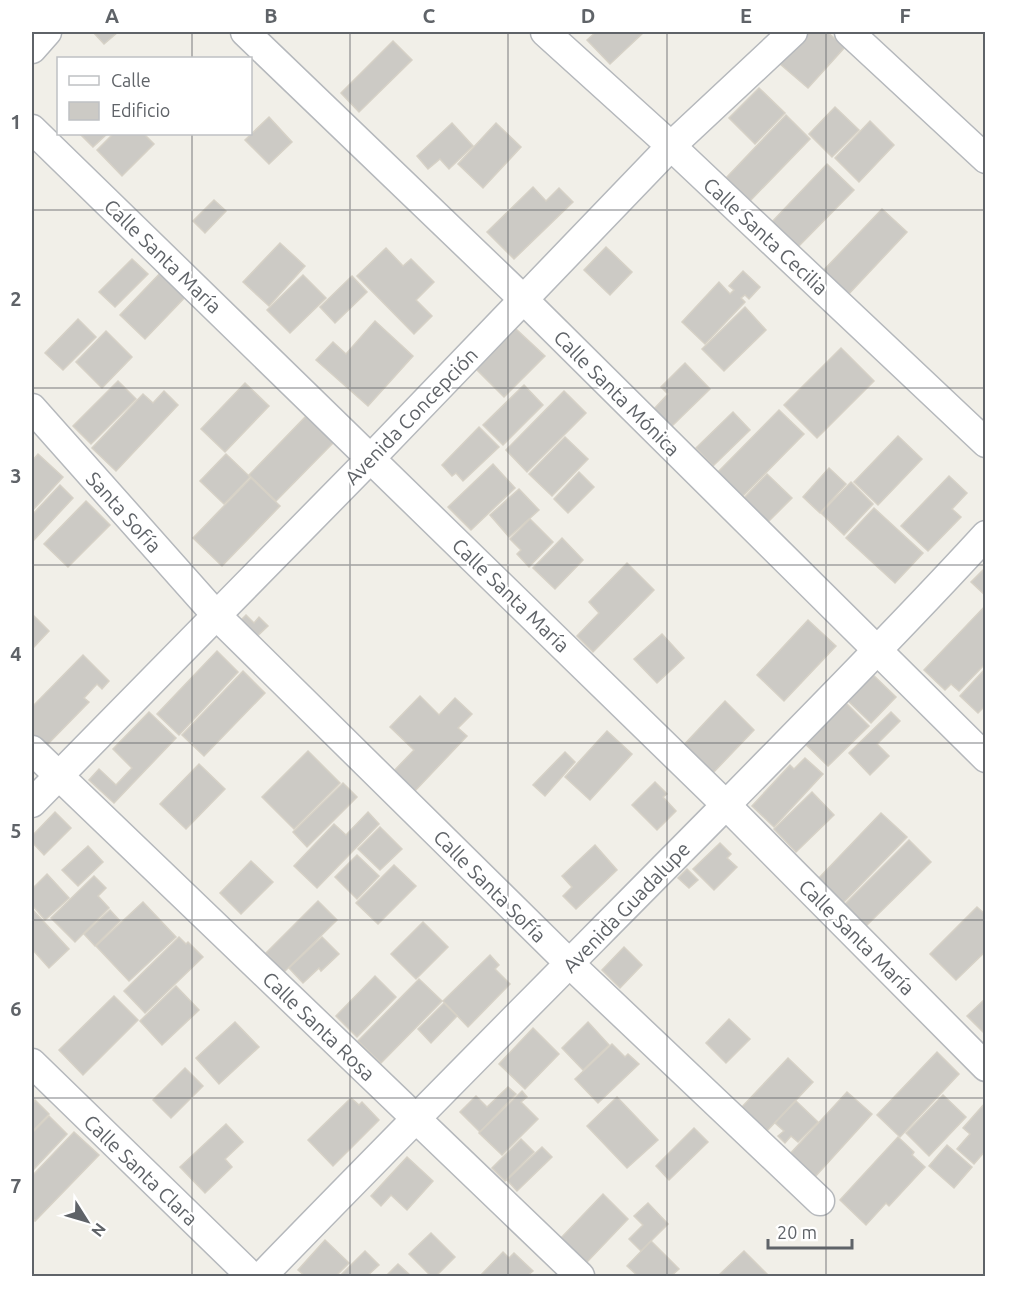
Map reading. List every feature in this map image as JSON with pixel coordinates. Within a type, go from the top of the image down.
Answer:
[{"type":"street","points":[[32,50],[47,32]]},
{"type":"street","name":"Calle Santa Mónica","points":[[245,32],[523,299],[986,758]]},
{"type":"street","name":"Calle Santa Cecilia","points":[[545,32],[671,146],[986,443]]},
{"type":"street","name":"Avenida Concepción","points":[[32,803],[371,458],[671,146],[793,32]]},
{"type":"street","points":[[849,32],[986,159]]},
{"type":"street","name":"Calle Santa María","points":[[32,129],[726,805],[986,1067]]},
{"type":"street","name":"Santa Sofía","points":[[32,408],[217,616]]},
{"type":"street","name":"Avenida Guadalupe","points":[[262,1276],[877,651],[986,535]]},
{"type":"street","name":"Calle Santa Sofía","points":[[217,616],[570,964],[820,1201]]},
{"type":"street","name":"Calle Santa Rosa","points":[[32,750],[580,1276]]},
{"type":"street","name":"Calle Santa Clara","points":[[32,1063],[250,1276]]},
{"type":"building","points":[[93,32],[118,32],[104,44]]},
{"type":"building","points":[[596,32],[644,32],[610,64],[587,40]]},
{"type":"building","points":[[809,32],[827,32],[845,47],[808,88],[780,64]]},
{"type":"building","points":[[393,41],[412,60],[359,112],[341,93]]},
{"type":"building","points":[[759,88],[785,113],[755,144],[729,118]]},
{"type":"building","points":[[835,107],[859,130],[832,157],[809,134]]},
{"type":"building","points":[[786,115],[810,139],[750,201],[726,178]]},
{"type":"building","points":[[269,117],[292,142],[269,164],[245,140]]},
{"type":"building","points":[[870,121],[894,145],[859,182],[835,158]]},
{"type":"building","points":[[452,123],[473,146],[449,169],[440,159],[428,169],[417,156]]},
{"type":"building","points":[[496,123],[521,147],[483,188],[458,164]]},
{"type":"building","points":[[81,135],[106,135],[93,147]]},
{"type":"building","points":[[112,135],[145,135],[154,144],[122,176],[97,150]]},
{"type":"building","points":[[827,164],[854,190],[796,249],[770,224]]},
{"type":"building","points":[[533,187],[546,201],[559,188],[573,202],[514,259],[487,232]]},
{"type":"building","points":[[214,200],[226,211],[205,233],[193,221]]},
{"type":"building","points":[[882,209],[907,232],[846,297],[821,273]]},
{"type":"building","points":[[280,243],[305,266],[269,306],[243,282]]},
{"type":"building","points":[[606,247],[632,272],[610,295],[584,270]]},
{"type":"building","points":[[386,248],[403,266],[411,259],[434,282],[416,300],[432,316],[414,334],[357,276]]},
{"type":"building","points":[[132,259],[148,274],[115,307],[99,292]]},
{"type":"building","points":[[166,267],[191,291],[145,339],[120,315]]},
{"type":"building","points":[[743,271],[760,287],[749,299],[745,295],[741,298],[745,302],[705,344],[682,322],[719,282],[730,294],[734,290],[729,286]]},
{"type":"building","points":[[303,275],[326,298],[290,333],[267,310]]},
{"type":"building","points":[[352,276],[367,292],[335,323],[320,307]]},
{"type":"building","points":[[745,307],[766,330],[724,371],[702,349]]},
{"type":"building","points":[[78,319],[96,337],[63,370],[45,353]]},
{"type":"building","points":[[375,321],[413,356],[368,406],[316,360],[333,342],[346,354]]},
{"type":"building","points":[[516,329],[545,356],[504,397],[476,369]]},
{"type":"building","points":[[106,331],[132,357],[102,388],[76,362]]},
{"type":"building","points":[[841,348],[874,381],[817,438],[784,405]]},
{"type":"building","points":[[685,363],[710,389],[671,427],[654,409],[668,394],[661,387]]},
{"type":"building","points":[[118,381],[136,399],[91,444],[73,426]]},
{"type":"building","points":[[245,383],[269,406],[225,452],[201,429]]},
{"type":"building","points":[[524,385],[543,405],[503,445],[483,425]]},
{"type":"building","points":[[164,391],[178,405],[116,471],[92,448],[143,394],[153,403]]},
{"type":"building","points":[[564,391],[586,413],[527,472],[506,450]]},
{"type":"building","points":[[779,410],[804,434],[741,498],[716,474]]},
{"type":"building","points":[[733,412],[750,430],[713,466],[696,448]]},
{"type":"building","points":[[307,415],[334,442],[276,501],[249,475]]},
{"type":"building","points":[[479,427],[499,447],[463,481],[456,473],[452,476],[442,465]]},
{"type":"building","points":[[898,436],[922,459],[878,505],[854,482]]},
{"type":"building","points":[[565,437],[588,459],[552,496],[529,474]]},
{"type":"building","points":[[38,454],[63,477],[32,511],[32,461]]},
{"type":"building","points":[[226,454],[250,477],[224,504],[200,481]]},
{"type":"building","points":[[493,464],[515,488],[471,530],[448,507]]},
{"type":"building","points":[[829,468],[846,484],[820,513],[803,497]]},
{"type":"building","points":[[579,472],[594,487],[568,513],[554,499]]},
{"type":"building","points":[[767,474],[792,498],[768,522],[743,499]]},
{"type":"building","points":[[949,476],[967,493],[952,509],[961,517],[928,551],[901,526]]},
{"type":"building","points":[[251,478],[280,506],[222,566],[193,538]]},
{"type":"building","points":[[851,482],[873,504],[844,535],[821,513]]},
{"type":"building","points":[[60,485],[73,498],[32,542],[32,515]]},
{"type":"building","points":[[519,489],[539,510],[509,537],[490,515]]},
{"type":"building","points":[[86,501],[110,525],[68,567],[44,544]]},
{"type":"building","points":[[874,508],[923,553],[895,583],[846,538]]},
{"type":"building","points":[[530,519],[553,542],[529,567],[517,554],[521,550],[510,539]]},
{"type":"building","points":[[562,538],[583,560],[555,589],[533,568]]},
{"type":"building","points":[[627,563],[654,590],[593,652],[577,636],[599,613],[589,602]]},
{"type":"building","points":[[986,567],[986,596],[971,582]]},
{"type":"building","points":[[986,605],[986,663],[959,691],[951,684],[945,690],[924,670]]},
{"type":"building","points":[[32,614],[49,631],[32,649]]},
{"type":"building","points":[[246,615],[254,623],[259,617],[268,626],[252,641],[236,625]]},
{"type":"building","points":[[808,620],[836,646],[784,701],[757,675]]},
{"type":"building","points":[[662,634],[684,658],[657,683],[634,659]]},
{"type":"building","points":[[217,651],[238,672],[179,735],[157,714]]},
{"type":"building","points":[[83,655],[109,681],[102,689],[97,684],[84,698],[89,702],[45,747],[32,734],[32,707]]},
{"type":"building","points":[[986,668],[986,711],[983,708],[978,713],[960,696]]},
{"type":"building","points":[[243,671],[265,693],[204,756],[182,735]]},
{"type":"building","points":[[869,671],[896,697],[871,723],[844,697]]},
{"type":"building","points":[[420,696],[439,715],[455,698],[472,714],[458,728],[467,736],[413,793],[392,773],[414,750],[390,727]]},
{"type":"building","points":[[841,698],[869,726],[828,766],[800,739]]},
{"type":"building","points":[[725,701],[754,730],[711,775],[681,748]]},
{"type":"building","points":[[149,712],[176,738],[114,803],[89,780],[99,769],[116,785],[132,768],[113,749]]},
{"type":"building","points":[[891,712],[900,721],[877,744],[889,756],[870,775],[849,753]]},
{"type":"building","points":[[607,731],[632,754],[590,800],[565,777]]},
{"type":"building","points":[[308,751],[340,783],[294,829],[262,797]]},
{"type":"building","points":[[565,752],[575,762],[545,796],[533,785]]},
{"type":"building","points":[[805,758],[823,774],[774,827],[752,806],[790,765],[794,769]]},
{"type":"building","points":[[199,764],[225,789],[186,829],[160,804]]},
{"type":"building","points":[[655,782],[667,794],[663,797],[676,811],[657,830],[632,805]]},
{"type":"building","points":[[343,783],[357,797],[307,847],[293,832]]},
{"type":"building","points":[[812,792],[834,815],[796,852],[774,829]]},
{"type":"building","points":[[55,812],[71,828],[44,855],[32,842],[32,836]]},
{"type":"building","points":[[368,812],[379,824],[317,888],[294,866],[334,824],[346,835]]},
{"type":"building","points":[[881,813],[907,837],[843,903],[818,879]]},
{"type":"building","points":[[380,827],[402,849],[380,870],[358,849]]},
{"type":"building","points":[[909,840],[931,862],[865,927],[844,905]]},
{"type":"building","points":[[720,843],[731,854],[727,858],[737,867],[714,890],[693,869]]},
{"type":"building","points":[[595,845],[617,870],[576,909],[563,896],[572,887],[562,876]]},
{"type":"building","points":[[88,846],[103,862],[78,886],[62,870]]},
{"type":"building","points":[[357,855],[379,876],[357,899],[335,877]]},
{"type":"building","points":[[251,861],[273,882],[241,914],[220,893]]},
{"type":"building","points":[[394,865],[416,886],[378,924],[356,903]]},
{"type":"building","points":[[687,869],[698,880],[689,888],[678,878]]},
{"type":"building","points":[[47,874],[69,898],[45,920],[32,905],[32,889]]},
{"type":"building","points":[[94,876],[106,888],[98,896],[109,908],[75,942],[51,918]]},
{"type":"building","points":[[318,901],[337,920],[284,972],[266,953]]},
{"type":"building","points":[[143,902],[176,937],[129,981],[96,946]]},
{"type":"building","points":[[977,907],[986,915],[986,951],[956,980],[930,954]]},
{"type":"building","points":[[32,909],[69,949],[49,968],[32,949]]},
{"type":"building","points":[[110,910],[120,921],[95,946],[84,934]]},
{"type":"building","points":[[423,922],[448,947],[416,979],[391,954]]},
{"type":"building","points":[[179,937],[186,944],[188,942],[203,957],[145,1013],[124,991]]},
{"type":"building","points":[[322,937],[339,954],[321,971],[319,968],[303,983],[289,968]]},
{"type":"building","points":[[624,947],[642,965],[620,988],[602,970]]},
{"type":"building","points":[[490,955],[499,965],[495,969],[510,984],[468,1027],[443,1001]]},
{"type":"building","points":[[375,976],[396,997],[357,1037],[336,1016]]},
{"type":"building","points":[[419,979],[442,1001],[381,1063],[358,1041]]},
{"type":"building","points":[[176,986],[199,1010],[162,1045],[140,1021]]},
{"type":"building","points":[[114,996],[138,1020],[83,1075],[59,1050]]},
{"type":"building","points":[[986,998],[986,1031],[984,1033],[967,1016]]},
{"type":"building","points":[[444,1003],[457,1016],[431,1043],[418,1029]]},
{"type":"building","points":[[729,1019],[750,1039],[726,1063],[706,1043]]},
{"type":"building","points":[[235,1022],[259,1047],[219,1084],[196,1058]]},
{"type":"building","points":[[588,1022],[609,1045],[583,1070],[562,1048]]},
{"type":"building","points":[[533,1028],[559,1054],[525,1089],[499,1064]]},
{"type":"building","points":[[612,1044],[625,1057],[628,1054],[639,1064],[598,1103],[575,1079]]},
{"type":"building","points":[[937,1052],[959,1074],[900,1137],[877,1115]]},
{"type":"building","points":[[788,1058],[813,1082],[766,1132],[741,1108]]},
{"type":"building","points":[[185,1068],[203,1086],[171,1118],[153,1100]]},
{"type":"building","points":[[508,1087],[516,1094],[480,1132],[460,1112],[476,1096],[487,1107]]},
{"type":"building","points":[[522,1091],[527,1097],[521,1102],[538,1119],[502,1155],[479,1133]]},
{"type":"building","points":[[847,1092],[872,1114],[814,1178],[789,1155]]},
{"type":"building","points":[[943,1095],[966,1117],[929,1156],[906,1133]]},
{"type":"building","points":[[617,1097],[658,1140],[627,1168],[587,1126]]},
{"type":"building","points":[[351,1098],[359,1105],[362,1102],[379,1120],[333,1166],[308,1140]]},
{"type":"building","points":[[35,1100],[49,1114],[32,1132],[32,1105]]},
{"type":"building","points":[[796,1101],[818,1122],[798,1142],[791,1136],[785,1143],[778,1136],[784,1131],[775,1123]]},
{"type":"building","points":[[986,1102],[986,1150],[974,1164],[957,1149],[970,1134],[963,1128]]},
{"type":"building","points":[[49,1116],[67,1134],[32,1171],[32,1133]]},
{"type":"building","points":[[226,1124],[243,1142],[225,1159],[232,1167],[205,1193],[180,1167]]},
{"type":"building","points":[[694,1128],[708,1142],[669,1180],[656,1166]]},
{"type":"building","points":[[74,1132],[99,1155],[35,1221],[32,1217],[32,1176]]},
{"type":"building","points":[[898,1137],[914,1152],[912,1155],[925,1167],[889,1206],[886,1203],[866,1225],[840,1200]]},
{"type":"building","points":[[521,1139],[534,1152],[505,1181],[492,1168]]},
{"type":"building","points":[[947,1145],[972,1167],[954,1188],[929,1166]]},
{"type":"building","points":[[542,1147],[552,1157],[517,1191],[507,1180]]},
{"type":"building","points":[[407,1157],[433,1181],[407,1210],[391,1195],[381,1206],[371,1196]]},
{"type":"building","points":[[603,1194],[628,1219],[587,1262],[561,1238]]},
{"type":"building","points":[[648,1203],[668,1224],[641,1251],[629,1239],[643,1225],[634,1216]]},
{"type":"building","points":[[431,1233],[455,1257],[436,1276],[431,1276],[409,1254]]},
{"type":"building","points":[[325,1240],[349,1263],[336,1276],[305,1276],[298,1270]]},
{"type":"building","points":[[651,1241],[679,1269],[671,1276],[638,1276],[627,1266]]},
{"type":"building","points":[[365,1251],[379,1265],[367,1276],[340,1276]]},
{"type":"building","points":[[744,1251],[767,1274],[765,1276],[718,1276]]},
{"type":"building","points":[[503,1252],[509,1258],[514,1253],[533,1271],[527,1276],[480,1276]]},
{"type":"building","points":[[398,1264],[411,1276],[386,1276]]}]
